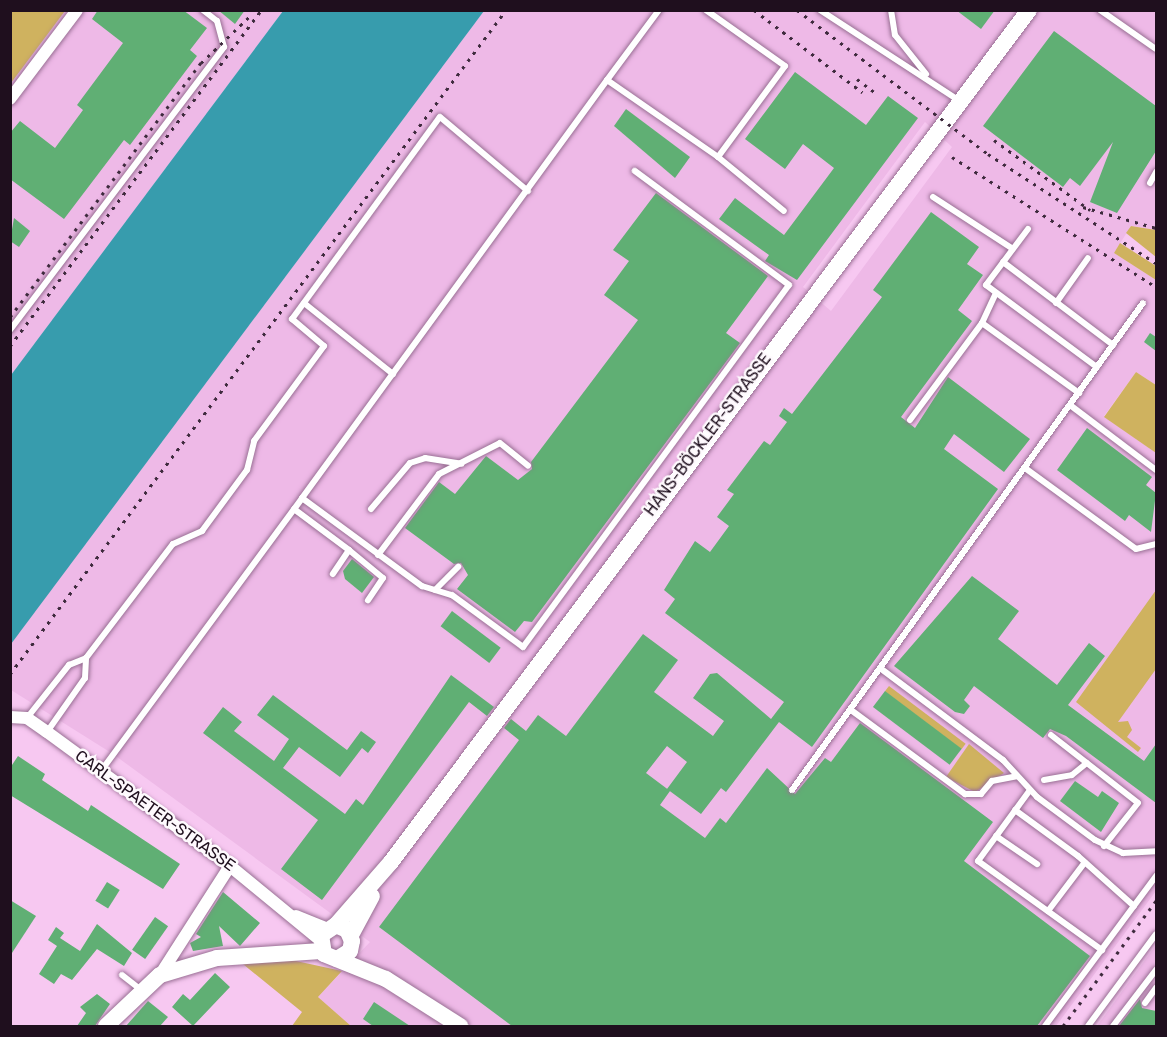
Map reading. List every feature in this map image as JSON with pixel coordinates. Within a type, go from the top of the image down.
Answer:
[{"type":"main road","name":"HANS-BÖCKLER-STRASSE","points":[[326,936],[391,862],[1029,10]]},
{"type":"main road","name":"HANS-BÖCKLER-STRASSE","points":[[351,941],[391,862]]},
{"type":"main road","name":"CARL-SPAETER-STRASSE","points":[[326,936],[351,941],[386,979]]},
{"type":"main road","name":"CARL-SPAETER-STRASSE","points":[[326,936],[337,958],[386,979],[460,1026]]},
{"type":"main road","points":[[106,1026],[140,989],[160,975],[217,958],[326,936]]},
{"type":"main road","points":[[337,958],[351,941]]},
{"type":"street","points":[[10,99],[77,10]]},
{"type":"street","points":[[10,717],[27,718]]},
{"type":"street","name":"CARL-SPAETER-STRASSE","points":[[27,718],[295,916],[326,936]]},
{"type":"street","points":[[160,975],[230,866]]},
{"type":"lane","points":[[10,330],[224,47],[217,21],[203,10]]},
{"type":"lane","points":[[101,771],[659,10]]},
{"type":"lane","points":[[706,10],[785,66],[718,157]]},
{"type":"lane","points":[[820,10],[928,77],[961,102]]},
{"type":"lane","points":[[891,10],[895,35],[928,77]]},
{"type":"lane","points":[[1100,10],[1156,49]]},
{"type":"lane","points":[[607,80],[718,157],[784,211]]},
{"type":"lane","points":[[27,718],[69,665],[86,658],[173,544],[202,531],[247,470],[254,441],[324,346],[292,319],[440,117],[528,191]]},
{"type":"lane","points":[[302,498],[378,555],[435,590],[452,595],[523,647],[789,285],[635,171]]},
{"type":"lane","points":[[1150,183],[1156,172]]},
{"type":"lane","points":[[933,197],[1013,249]]},
{"type":"lane","points":[[1028,229],[986,285],[1097,367]]},
{"type":"lane","points":[[1056,303],[1088,258]]},
{"type":"lane","points":[[1003,262],[1113,345]]},
{"type":"lane","points":[[910,420],[982,323],[996,293]]},
{"type":"lane","points":[[303,303],[393,374]]},
{"type":"lane","points":[[792,790],[1143,303]]},
{"type":"lane","points":[[982,323],[1078,393]]},
{"type":"lane","points":[[1070,405],[1156,470]]},
{"type":"lane","points":[[378,555],[439,474],[463,464],[500,443],[528,466]]},
{"type":"lane","points":[[371,509],[410,463],[425,458],[463,464]]},
{"type":"lane","points":[[1025,468],[1136,549],[1156,544]]},
{"type":"lane","points":[[294,509],[383,578],[368,600]]},
{"type":"lane","points":[[333,574],[349,550]]},
{"type":"lane","points":[[435,590],[458,567]]},
{"type":"lane","points":[[47,732],[85,678],[86,658]]},
{"type":"lane","points":[[880,668],[1017,776],[1030,790],[1104,846],[1123,853],[1156,851]]},
{"type":"lane","points":[[851,710],[965,794],[981,794],[992,781],[1017,776]]},
{"type":"lane","points":[[1051,735],[1138,803],[1104,846]]},
{"type":"lane","points":[[1044,780],[1072,775],[1087,763]]},
{"type":"lane","points":[[1030,790],[978,861],[1102,950]]},
{"type":"lane","points":[[1015,810],[1085,862],[1134,906]]},
{"type":"lane","points":[[996,836],[1037,864]]},
{"type":"lane","points":[[1048,911],[1085,862]]},
{"type":"lane","points":[[1045,1026],[1156,876]]},
{"type":"lane","points":[[1088,1026],[1156,934]]},
{"type":"lane","points":[[1113,1026],[1156,970]]},
{"type":"lane","points":[[122,975],[140,989]]},
{"type":"lane","points":[[1145,1003],[1156,988]]},
{"type":"shaded area","points":[[10,11],[65,11],[11,83]]},
{"type":"shaded area","points":[[65,11],[283,11],[11,375],[10,83]]},
{"type":"shaded area","points":[[283,11],[484,11],[11,644],[11,375]]},
{"type":"shaded area","points":[[484,11],[1156,11],[1156,230],[1131,226],[1114,253],[1156,280],[1156,385],[1136,372],[1104,416],[1156,453],[1156,891],[1056,1026],[351,1026],[318,997],[370,942],[113,754],[11,690],[10,644]],"holes":[[[925,122],[952,147],[831,311],[803,287]]]},
{"type":"shaded area","points":[[1131,226],[1156,230],[1156,257],[1126,233]]},
{"type":"shaded area","points":[[1120,243],[1156,266],[1156,280],[1114,253]]},
{"type":"shaded area","points":[[1136,372],[1156,385],[1156,453],[1104,417]]},
{"type":"shaded area","points":[[1156,590],[1156,669],[1118,722],[1128,721],[1132,730],[1127,737],[1141,748],[1138,752],[1076,702]]},
{"type":"shaded area","points":[[889,686],[966,744],[961,749],[885,692]]},
{"type":"shaded area","points":[[969,744],[1004,773],[975,792],[946,777]]},
{"type":"shaded area","points":[[1156,945],[1156,1026],[1097,1026]]},
{"type":"shaded area","points":[[238,960],[296,961],[342,971],[318,997],[351,1026],[292,1026],[302,1012]]},
{"type":"building","points":[[98,10],[183,10],[207,28],[190,50],[197,56],[130,145],[124,140],[64,219],[10,179],[10,133],[20,121],[55,148],[83,110],[77,105],[123,43],[92,19]]},
{"type":"building","points":[[218,10],[245,10],[235,24]]},
{"type":"building","points":[[956,10],[995,10],[981,29]]},
{"type":"building","points":[[1054,31],[1156,106],[1156,151],[1117,213],[1090,202],[1113,142],[1080,186],[1070,178],[1063,187],[983,126]]},
{"type":"building","points":[[795,72],[866,125],[888,96],[918,118],[797,280],[765,261],[769,255],[719,219],[735,198],[784,235],[834,168],[803,144],[785,169],[745,139]]},
{"type":"building","points":[[626,109],[690,157],[675,178],[614,126]]},
{"type":"building","points":[[656,193],[768,276],[726,333],[740,343],[532,622],[524,621],[515,632],[457,589],[468,575],[461,563],[454,564],[405,528],[439,482],[455,494],[486,456],[518,480],[532,469],[531,462],[638,320],[604,295],[629,261],[613,250]]},
{"type":"building","points":[[931,212],[979,247],[967,264],[983,275],[958,310],[972,321],[901,417],[915,428],[948,377],[1030,439],[1004,472],[954,434],[944,449],[998,489],[812,747],[779,722],[726,792],[721,788],[701,814],[670,791],[660,805],[705,838],[720,818],[726,823],[767,768],[795,794],[825,758],[831,762],[860,723],[993,822],[964,861],[1090,956],[1037,1026],[512,1026],[379,927],[519,740],[504,728],[511,719],[526,731],[538,715],[566,736],[643,634],[678,660],[654,692],[713,736],[724,721],[693,698],[710,674],[717,673],[771,719],[784,702],[665,613],[675,599],[664,590],[695,541],[710,552],[729,526],[717,517],[734,494],[727,490],[764,441],[770,445],[787,422],[779,416],[784,408],[792,414],[882,297],[873,290]],"holes":[[[667,746],[687,762],[667,789],[646,773]]]},
{"type":"building","points":[[14,218],[30,231],[19,247],[10,241]]},
{"type":"building","points":[[1150,333],[1156,337],[1156,351],[1144,342]]},
{"type":"building","points":[[1087,428],[1152,477],[1146,485],[1156,493],[1151,532],[1129,515],[1125,521],[1057,470]]},
{"type":"building","points":[[352,559],[374,577],[362,593],[345,579],[343,571]]},
{"type":"building","points":[[972,576],[1019,611],[998,639],[1057,685],[1089,643],[1105,656],[1068,705],[1144,761],[1156,744],[1156,803],[1066,736],[1050,729],[1043,738],[974,686],[964,700],[970,706],[964,714],[955,712],[894,666]]},
{"type":"building","points":[[452,611],[501,648],[489,663],[441,626]]},
{"type":"building","points":[[451,675],[494,707],[487,716],[469,702],[322,900],[281,869],[318,820],[203,733],[223,707],[242,722],[234,731],[274,761],[289,739],[257,715],[273,695],[347,750],[361,731],[376,742],[368,753],[362,748],[340,777],[299,747],[283,768],[345,814],[356,799],[363,805]]},
{"type":"building","points":[[885,691],[962,749],[950,765],[873,707]]},
{"type":"building","points":[[18,756],[45,774],[42,780],[88,811],[91,805],[180,864],[163,889],[10,795],[10,768]]},
{"type":"building","points":[[1075,781],[1098,797],[1102,791],[1119,803],[1101,832],[1060,801]]},
{"type":"building","points":[[107,882],[120,890],[108,909],[95,901]]},
{"type":"building","points":[[223,892],[260,923],[240,946],[219,926],[223,946],[193,951],[190,943],[201,937],[196,934]]},
{"type":"building","points":[[10,900],[36,916],[10,956]]},
{"type":"building","points":[[155,917],[168,926],[145,959],[132,950]]},
{"type":"building","points":[[97,924],[132,953],[124,966],[97,949],[72,980],[61,974],[54,984],[39,974],[57,946],[48,940],[56,927],[64,933],[60,938],[80,951]]},
{"type":"building","points":[[215,973],[230,987],[193,1026],[172,1007],[183,994],[190,1000]]},
{"type":"building","points":[[97,994],[110,1004],[95,1026],[77,1026],[86,1013],[80,1007]]},
{"type":"building","points":[[1140,999],[1142,1008],[1156,1011],[1156,1026],[1119,1026]]},
{"type":"building","points":[[148,1001],[168,1017],[160,1026],[126,1026]]},
{"type":"building","points":[[374,1002],[410,1026],[373,1026],[363,1019]]},
{"type":"railway","points":[[10,346],[261,10]]},
{"type":"railway","points":[[10,674],[506,10]]},
{"type":"railway","points":[[754,10],[862,92]]},
{"type":"railway","points":[[797,10],[988,154],[1156,263]]},
{"type":"railway","points":[[10,317],[201,63],[251,15]]},
{"type":"railway","points":[[857,79],[874,92]]},
{"type":"railway","points":[[994,140],[1090,210]]},
{"type":"railway","points":[[952,157],[1156,287]]},
{"type":"railway","points":[[1083,207],[1156,228]]},
{"type":"railway","points":[[1063,1026],[1156,901]]}]
